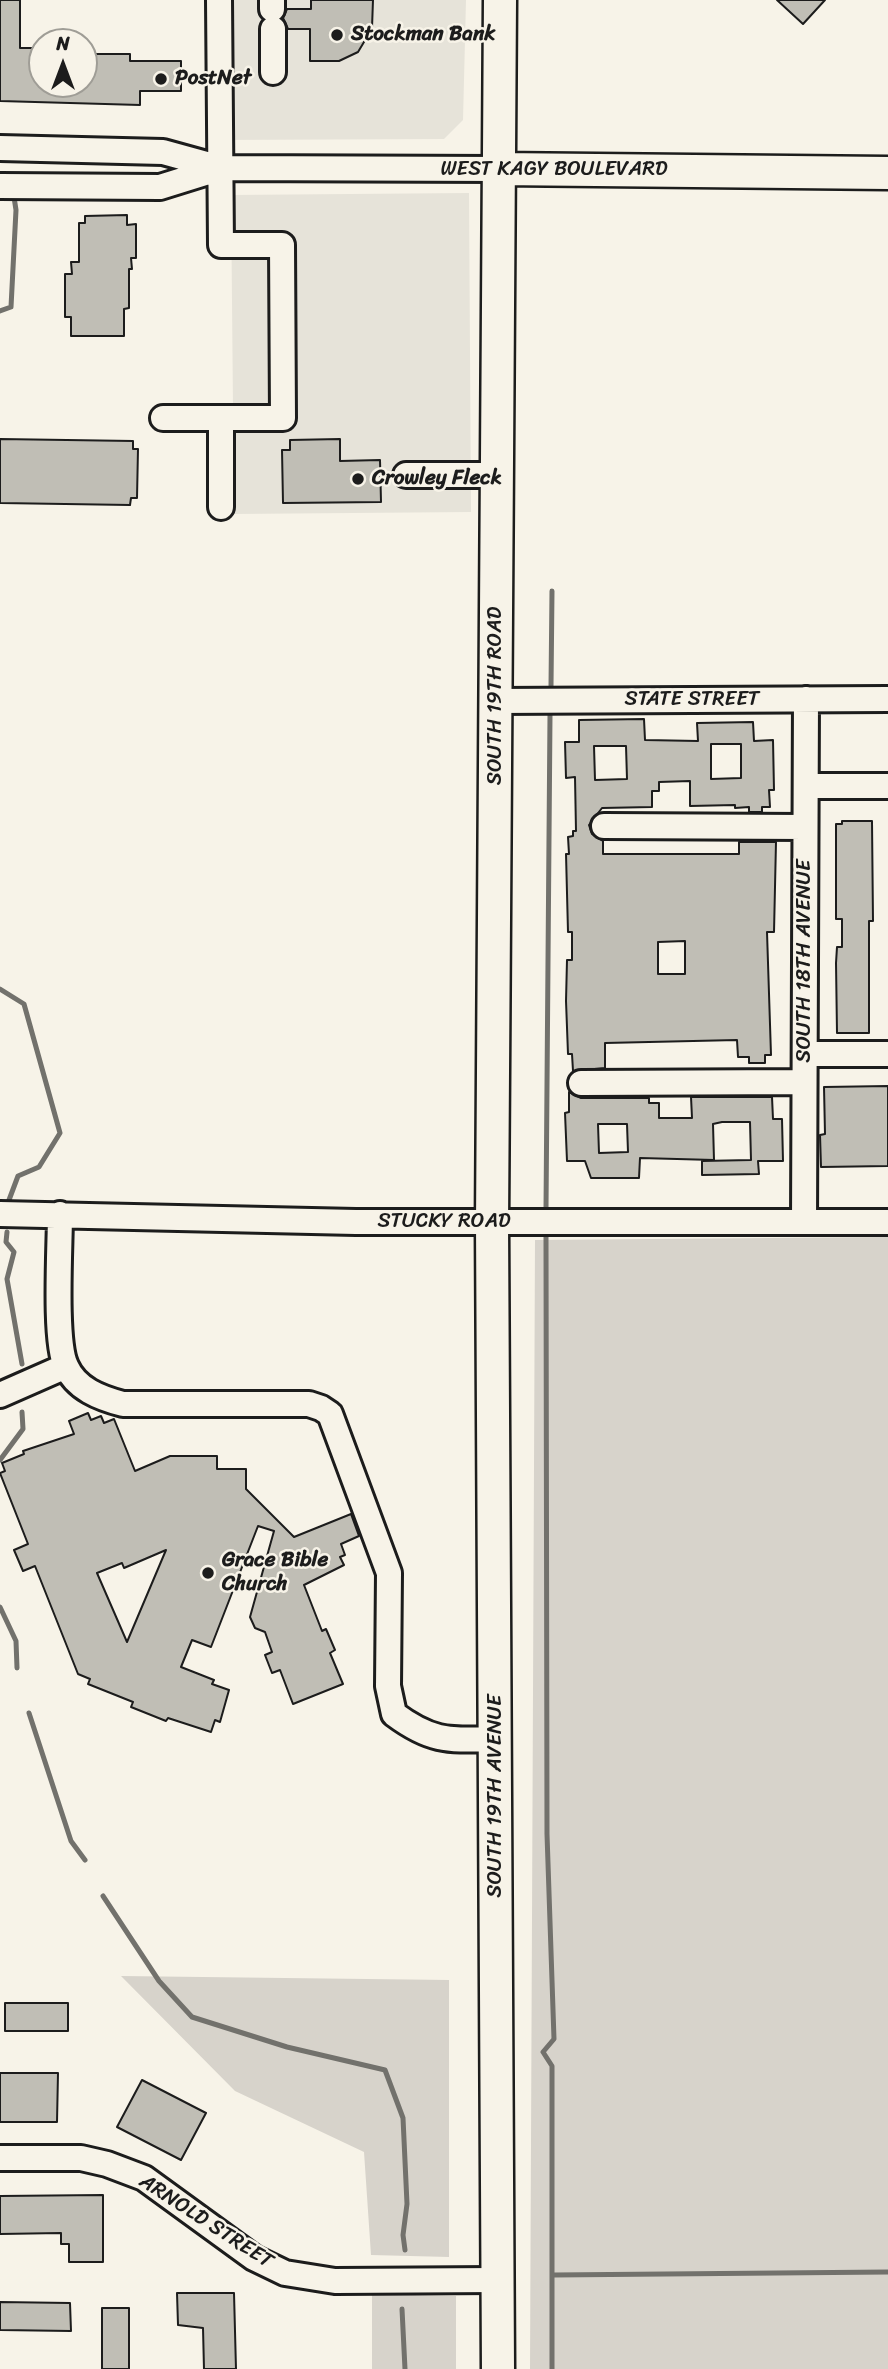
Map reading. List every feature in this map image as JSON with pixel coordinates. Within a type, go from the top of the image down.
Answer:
[{"type":"main road","points":[[499,169],[500,0]]},
{"type":"main road","name":"WEST KAGY BOULEVARD","points":[[499,169],[888,173]]},
{"type":"main road","name":"SOUTH 19TH ROAD","points":[[492,1223],[499,169]]},
{"type":"main road","name":"SOUTH 19TH AVENUE","points":[[492,1223],[497,1740],[498,2369]]},
{"type":"street","points":[[163,418],[283,418],[282,245],[221,245],[219,0]]},
{"type":"street","points":[[272,12],[273,72]]},
{"type":"street","name":"WEST KAGY BOULEVARD","points":[[0,148],[163,152],[221,167],[499,169]]},
{"type":"street","points":[[0,155],[59,156],[95,150]]},
{"type":"street","name":"WEST KAGY BOULEVARD","points":[[7,186],[160,187],[221,167]]},
{"type":"street","points":[[221,418],[221,507]]},
{"type":"street","points":[[406,475],[498,475]]},
{"type":"street","name":"SOUTH 18TH AVENUE","points":[[804,1222],[806,699]]},
{"type":"street","name":"STATE STREET","points":[[496,701],[888,699]]},
{"type":"street","points":[[806,786],[888,786]]},
{"type":"street","points":[[604,826],[805,827]]},
{"type":"street","points":[[805,1054],[888,1054]]},
{"type":"street","points":[[581,1083],[804,1082]]},
{"type":"street","name":"STUCKY ROAD","points":[[0,1213],[356,1222],[888,1222]]},
{"type":"street","points":[[60,1214],[61,1343],[66,1366],[79,1384],[98,1397],[123,1404],[309,1404],[330,1414],[389,1573],[388,1686],[394,1714],[417,1731],[444,1740],[497,1740]]},
{"type":"street","points":[[0,1395],[66,1366]]},
{"type":"street","name":"ARNOLD STREET","points":[[0,2158],[80,2158],[132,2173],[144,2178],[254,2258],[285,2273],[335,2281],[497,2280]]},
{"type":"shaded area","points":[[214,0],[466,0],[463,120],[444,139],[213,140]]},
{"type":"shaded area","points":[[469,193],[471,512],[234,514],[231,195]]},
{"type":"shaded area","points":[[888,1237],[888,2369],[530,2369],[535,1240]]},
{"type":"shaded area","points":[[121,1976],[449,1980],[449,2257],[371,2255],[364,2152],[235,2091]]},
{"type":"shaded area","points":[[372,2294],[456,2296],[456,2369],[372,2369]]},
{"type":"building","points":[[0,0],[20,0],[20,48],[28,48],[28,98],[98,98],[98,54],[130,54],[130,61],[181,61],[181,91],[140,91],[140,105],[0,101]]},
{"type":"building","name":"Stockman Bank","points":[[311,0],[373,0],[372,28],[365,28],[364,42],[358,52],[339,61],[310,61],[310,29],[288,29],[283,18],[287,9],[311,9]]},
{"type":"building","points":[[777,0],[825,0],[803,24]]},
{"type":"building","points":[[127,215],[127,225],[136,224],[136,258],[131,258],[132,269],[129,269],[129,308],[124,309],[124,336],[71,336],[71,317],[65,317],[65,274],[72,274],[71,262],[79,262],[79,223],[85,223],[85,216]]},
{"type":"building","points":[[0,439],[133,441],[133,449],[138,449],[137,498],[131,498],[130,505],[0,503]]},
{"type":"building","points":[[340,439],[340,461],[380,460],[381,502],[283,503],[282,450],[290,450],[290,440]]},
{"type":"building","points":[[644,719],[645,740],[698,741],[697,723],[753,722],[754,741],[773,740],[774,790],[769,790],[770,807],[762,807],[762,812],[749,812],[749,807],[735,808],[735,805],[690,806],[690,781],[659,782],[659,791],[652,791],[652,807],[602,808],[589,825],[592,834],[603,841],[603,854],[739,854],[739,842],[776,842],[774,932],[767,932],[771,1055],[765,1055],[765,1063],[749,1063],[749,1057],[738,1057],[737,1040],[605,1043],[605,1068],[573,1071],[572,1054],[568,1054],[566,1001],[567,960],[572,960],[572,932],[568,932],[566,854],[569,854],[568,837],[573,836],[573,831],[576,831],[575,777],[566,778],[565,742],[579,742],[579,720]],"holes":[[[711,744],[741,744],[741,778],[711,779]],[[594,746],[626,746],[627,779],[595,780]],[[685,941],[685,974],[658,974],[658,942]]]},
{"type":"building","points":[[842,821],[872,821],[873,921],[869,921],[869,1033],[837,1033],[836,963],[837,947],[842,947],[842,919],[836,919],[836,824],[842,824]]},
{"type":"building","points":[[888,1086],[888,1166],[821,1167],[820,1135],[825,1134],[824,1087]]},
{"type":"building","points":[[569,1092],[581,1098],[649,1098],[649,1103],[659,1103],[659,1118],[692,1118],[691,1097],[772,1097],[773,1119],[782,1119],[783,1161],[758,1161],[759,1174],[702,1175],[702,1161],[751,1160],[750,1122],[722,1122],[713,1124],[714,1160],[640,1158],[639,1178],[591,1178],[585,1161],[567,1161],[565,1113],[569,1112]],"holes":[[[598,1124],[627,1124],[628,1152],[599,1153]]]},
{"type":"building","points":[[88,1413],[91,1420],[101,1416],[104,1423],[114,1419],[135,1471],[170,1456],[217,1456],[217,1469],[246,1469],[246,1489],[294,1537],[351,1514],[359,1536],[341,1544],[345,1555],[340,1557],[344,1565],[304,1585],[322,1631],[326,1629],[335,1650],[330,1653],[343,1684],[293,1704],[280,1670],[272,1673],[265,1655],[272,1652],[265,1632],[255,1628],[250,1617],[274,1531],[258,1526],[211,1647],[192,1640],[181,1667],[214,1680],[212,1684],[229,1690],[220,1722],[215,1720],[211,1732],[168,1718],[166,1721],[131,1707],[133,1702],[88,1684],[90,1679],[78,1674],[35,1566],[23,1571],[14,1550],[28,1544],[0,1473],[5,1471],[2,1463],[24,1454],[23,1451],[74,1434],[69,1421]],"holes":[[[166,1550],[127,1642],[97,1573],[122,1563],[124,1568]]]},
{"type":"building","points":[[5,2003],[68,2003],[68,2031],[5,2031]]},
{"type":"building","points":[[0,2073],[58,2073],[57,2122],[0,2122]]},
{"type":"building","points":[[142,2080],[206,2113],[181,2160],[117,2127]]},
{"type":"building","points":[[103,2195],[103,2262],[69,2262],[69,2244],[61,2244],[61,2233],[0,2234],[0,2196]]},
{"type":"building","points":[[177,2293],[234,2293],[236,2369],[204,2369],[203,2328],[178,2325]]},
{"type":"building","points":[[0,2302],[70,2303],[71,2331],[0,2330]]},
{"type":"building","points":[[102,2308],[129,2308],[129,2369],[102,2369]]},
{"type":"waterway","points":[[0,311],[11,307],[16,210],[14,197],[10,196]]},
{"type":"waterway","points":[[551,686],[552,591]]},
{"type":"waterway","points":[[546,1208],[550,715]]},
{"type":"waterway","points":[[0,989],[24,1004],[60,1133],[39,1167],[18,1176],[9,1200]]},
{"type":"waterway","points":[[7,1232],[6,1242],[14,1252],[7,1279],[22,1364]]},
{"type":"waterway","points":[[546,1237],[547,1834],[554,2039],[543,2052],[552,2066],[552,2369]]},
{"type":"waterway","points":[[0,1460],[23,1429],[22,1412]]},
{"type":"waterway","points":[[0,1607],[16,1641],[17,1668]]},
{"type":"waterway","points":[[29,1713],[71,1841],[85,1860]]},
{"type":"waterway","points":[[103,1896],[159,1981],[192,2017],[287,2047],[385,2070],[403,2118],[407,2204],[403,2235],[405,2250]]},
{"type":"waterway","points":[[554,2275],[888,2272]]},
{"type":"waterway","points":[[402,2309],[405,2369]]},
{"type":"place","name":"Stockman Bank","points":[[337,35]]},
{"type":"place","name":"PostNet","points":[[161,79]]},
{"type":"place","name":"Crowley Fleck","points":[[358,479]]},
{"type":"place","name":"Grace Bible Church","points":[[208,1573]]}]
